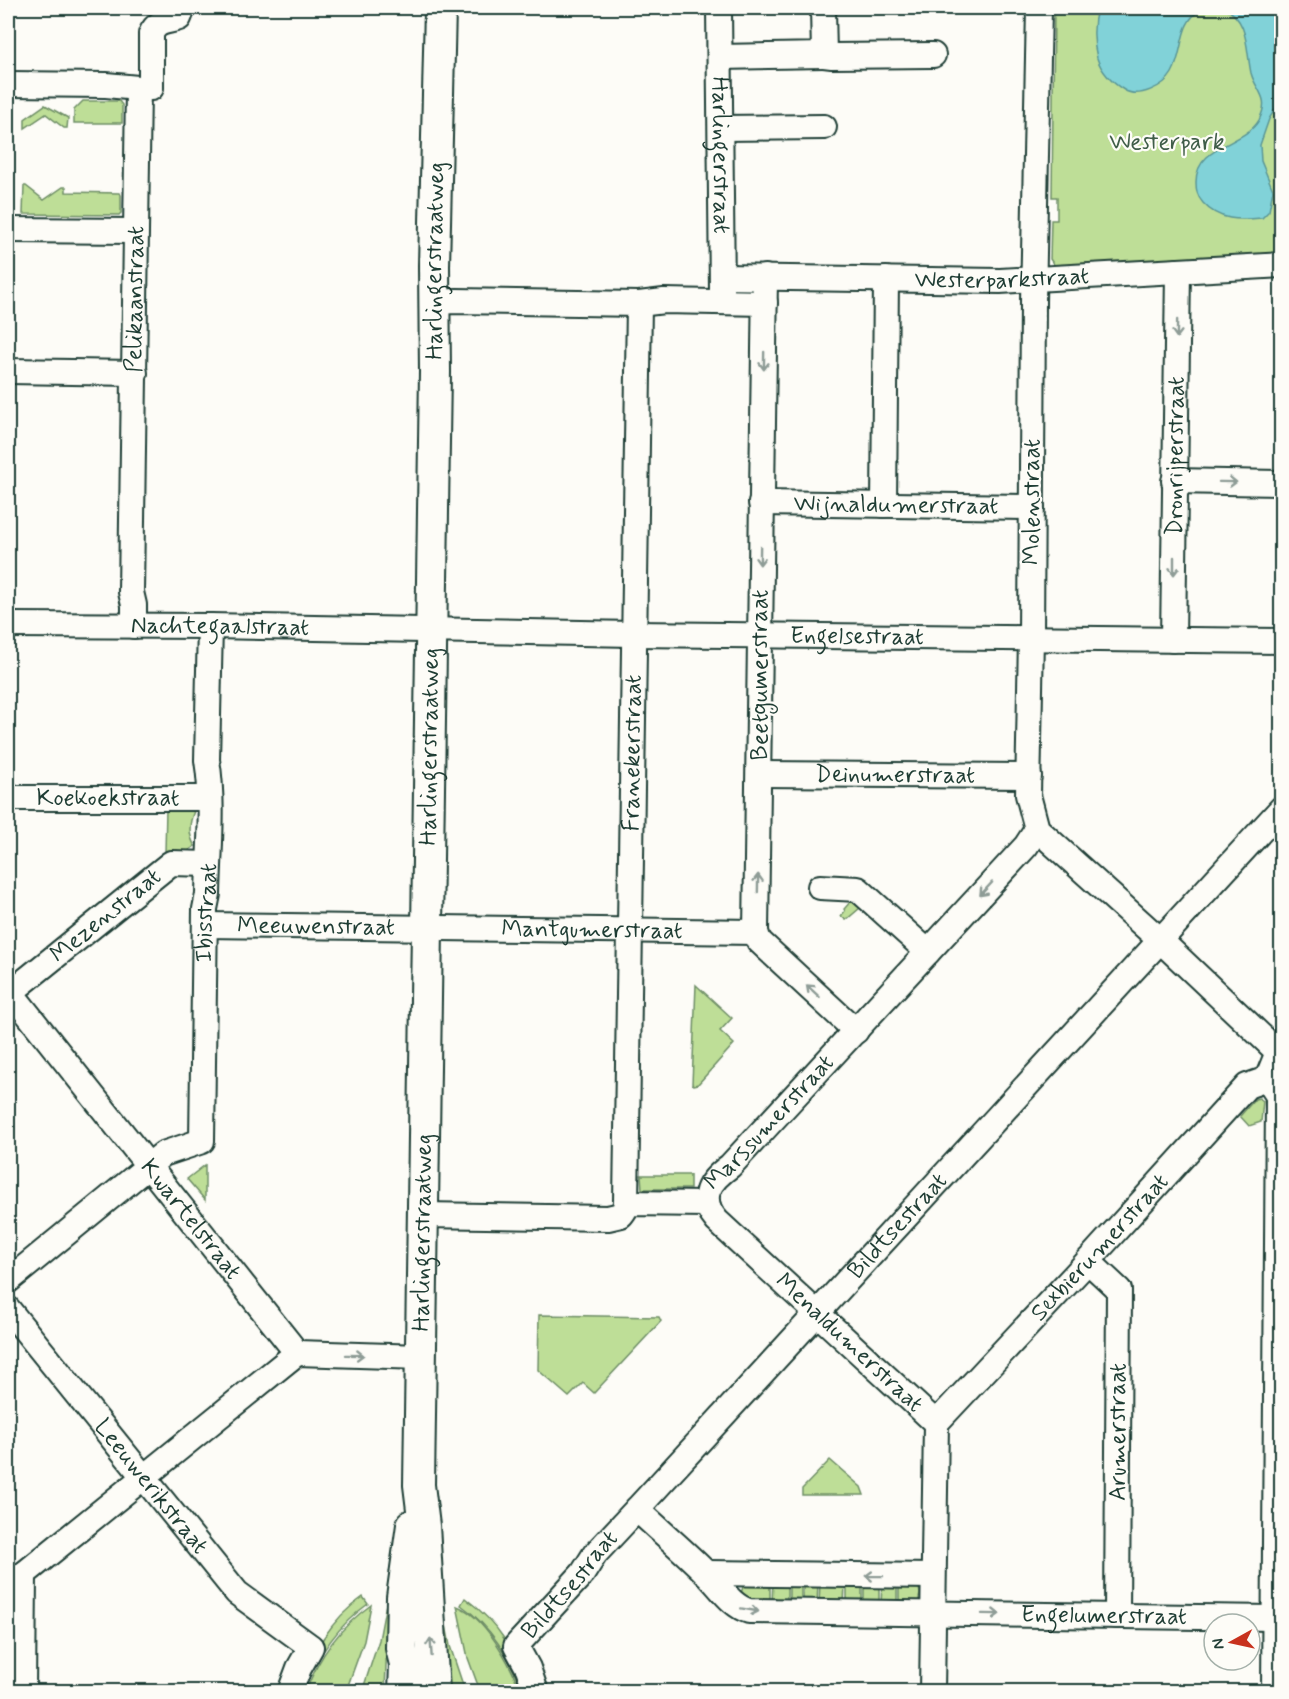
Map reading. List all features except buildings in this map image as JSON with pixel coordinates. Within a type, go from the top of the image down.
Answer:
[{"type":"main road","name":"Harlingerstraatweg","points":[[434,1690],[424,1526],[419,1485],[432,630],[434,302],[440,8]]},
{"type":"main road","name":"Harlingerstraatweg","points":[[394,1692],[396,1665],[401,1648],[404,1578],[419,1485]]},
{"type":"main road","name":"Harlingerstraatweg","points":[[401,1648],[405,1664],[404,1692]]},
{"type":"street","points":[[8,84],[151,88],[151,34],[160,22],[179,18],[183,8]]},
{"type":"street","name":"Harlingerstraat","points":[[719,8],[722,302]]},
{"type":"street","points":[[823,8],[824,55]]},
{"type":"street","name":"Molenstraat","points":[[1037,829],[1030,806],[1029,776],[1039,8]]},
{"type":"street","points":[[720,57],[933,55]]},
{"type":"street","name":"Pelikaanstraat","points":[[134,626],[134,605],[131,592],[138,88]]},
{"type":"street","points":[[721,128],[824,127]]},
{"type":"street","points":[[8,230],[135,231]]},
{"type":"street","name":"Westerparkstraat","points":[[722,277],[1000,280],[1281,265]]},
{"type":"street","name":"Dronrijperstraat","points":[[1173,640],[1178,271]]},
{"type":"street","name":"Beetgumerstraat","points":[[756,932],[760,774],[759,634],[765,278]]},
{"type":"street","points":[[884,505],[886,279]]},
{"type":"street","points":[[434,302],[457,300],[639,304],[664,301],[765,303]]},
{"type":"street","name":"Franekerstraat","points":[[626,1203],[639,304]]},
{"type":"street","points":[[8,371],[135,373]]},
{"type":"street","points":[[1174,481],[1281,483]]},
{"type":"street","name":"Wijnaldumerstraat","points":[[761,503],[1032,507]]},
{"type":"street","name":"Nachtegaalstraat","points":[[8,625],[432,630]]},
{"type":"street","name":"Ibisstraat","points":[[148,1166],[163,1154],[202,1141],[205,925],[209,864],[210,776],[207,760],[210,626]]},
{"type":"street","name":"Engelsestraat","points":[[432,630],[1281,641]]},
{"type":"street","name":"Deinumerstraat","points":[[760,774],[1029,776]]},
{"type":"street","name":"Koekoekstraat","points":[[8,798],[210,798]]},
{"type":"street","name":"Bildtsestraat","points":[[536,1692],[528,1668],[516,1646],[583,1573],[595,1554],[1281,808]]},
{"type":"street","points":[[1037,829],[1280,1052],[1267,1079],[1278,1096],[1279,1419],[1274,1692]]},
{"type":"street","name":"Marssumerstraat","points":[[626,1203],[707,1204],[711,1182],[743,1152],[856,1031],[1026,846],[1037,829]]},
{"type":"street","name":"Mezenstraat","points":[[9,991],[171,864],[209,864]]},
{"type":"street","points":[[820,887],[858,889],[928,952]]},
{"type":"street","name":"Meeuwenstraat","points":[[205,925],[427,929]]},
{"type":"street","name":"Mantgumerstraat","points":[[427,929],[756,932]]},
{"type":"street","points":[[756,932],[759,941],[856,1031]]},
{"type":"street","name":"Kwartelstraat","points":[[9,991],[297,1353]]},
{"type":"street","name":"Sexbierumerstraat","points":[[936,1423],[1088,1261],[1247,1086],[1267,1079]]},
{"type":"street","points":[[8,1281],[148,1166]]},
{"type":"street","points":[[423,1215],[608,1218],[621,1215],[626,1203]]},
{"type":"street","name":"Menaldumerstraat","points":[[707,1204],[717,1221],[936,1423],[933,1576]]},
{"type":"street","name":"Arumerstraat","points":[[1088,1261],[1119,1290],[1117,1616]]},
{"type":"street","name":"Leeuwerikstraat","points":[[8,1309],[237,1593],[311,1647],[299,1668],[290,1692]]},
{"type":"street","points":[[23,1692],[16,1569],[144,1479],[160,1463],[297,1353],[421,1357]]},
{"type":"street","name":"Engelumerstraat","points":[[637,1509],[741,1609],[749,1611],[1274,1618]]},
{"type":"street","points":[[706,1573],[933,1576],[932,1692]]},
{"type":"green space","name":"Westerpark","points":[[1054,8],[1281,8],[1281,253],[1054,265],[1050,259],[1051,220],[1057,220],[1057,197],[1052,197]]},
{"type":"green space","points":[[83,101],[119,101],[122,105],[122,123],[74,123],[74,110]]},
{"type":"green space","points":[[45,105],[68,118],[67,128],[46,114],[25,128],[25,119]]},
{"type":"green space","points":[[24,186],[44,200],[63,187],[66,187],[66,192],[119,193],[121,213],[119,215],[23,214]]},
{"type":"green space","points":[[187,804],[194,811],[190,829],[195,846],[182,855],[177,850],[172,854],[165,853],[166,809]]},
{"type":"green space","points":[[852,900],[860,908],[846,920],[841,916]]},
{"type":"green space","points":[[696,985],[732,1018],[720,1031],[734,1044],[698,1084],[694,1085],[692,1084]]},
{"type":"green space","points":[[1259,1098],[1263,1101],[1261,1122],[1249,1126],[1240,1116],[1255,1099]]},
{"type":"green space","points":[[205,1165],[205,1200],[187,1179]]},
{"type":"green space","points":[[641,1175],[690,1175],[690,1189],[642,1189]]},
{"type":"green space","points":[[539,1315],[659,1317],[661,1321],[594,1393],[583,1383],[569,1397],[538,1370]]},
{"type":"green space","points":[[830,1460],[861,1487],[864,1495],[802,1495],[802,1489]]},
{"type":"green space","points":[[770,1581],[770,1604],[751,1604],[741,1593],[744,1584]]},
{"type":"green space","points":[[773,1581],[787,1581],[787,1604],[772,1604]]},
{"type":"green space","points":[[789,1581],[801,1581],[801,1605],[789,1604]]},
{"type":"green space","points":[[803,1582],[818,1582],[817,1605],[803,1605]]},
{"type":"green space","points":[[820,1582],[845,1582],[844,1605],[819,1605]]},
{"type":"green space","points":[[847,1582],[862,1582],[862,1605],[847,1605]]},
{"type":"green space","points":[[864,1582],[879,1583],[879,1605],[864,1605]]},
{"type":"green space","points":[[882,1583],[897,1583],[897,1606],[881,1605]]},
{"type":"green space","points":[[899,1583],[919,1588],[918,1603],[899,1606]]},
{"type":"green space","points":[[389,1588],[385,1691],[362,1692],[379,1640]]},
{"type":"green space","points":[[363,1597],[368,1604],[347,1622],[329,1643],[303,1691],[295,1692],[323,1639],[340,1617]]},
{"type":"green space","points":[[465,1598],[488,1618],[505,1640],[531,1691],[522,1691],[498,1643],[482,1623],[461,1605]]},
{"type":"green space","points":[[371,1605],[364,1641],[346,1691],[306,1691],[317,1666],[332,1643]]},
{"type":"green space","points":[[457,1606],[477,1620],[496,1642],[520,1691],[480,1691],[468,1658]]},
{"type":"green space","points":[[445,1620],[450,1646],[465,1691],[448,1691]]},
{"type":"water","points":[[1097,8],[1203,8],[1189,21],[1185,29],[1172,73],[1157,87],[1136,93],[1124,90],[1115,84],[1099,63],[1094,39]]},
{"type":"water","points":[[1224,8],[1281,8],[1281,99],[1269,119],[1260,145],[1261,161],[1273,190],[1269,211],[1262,218],[1237,219],[1216,213],[1203,203],[1197,190],[1198,170],[1204,160],[1252,128],[1259,120],[1264,106],[1251,73],[1242,27],[1232,13]]}]
